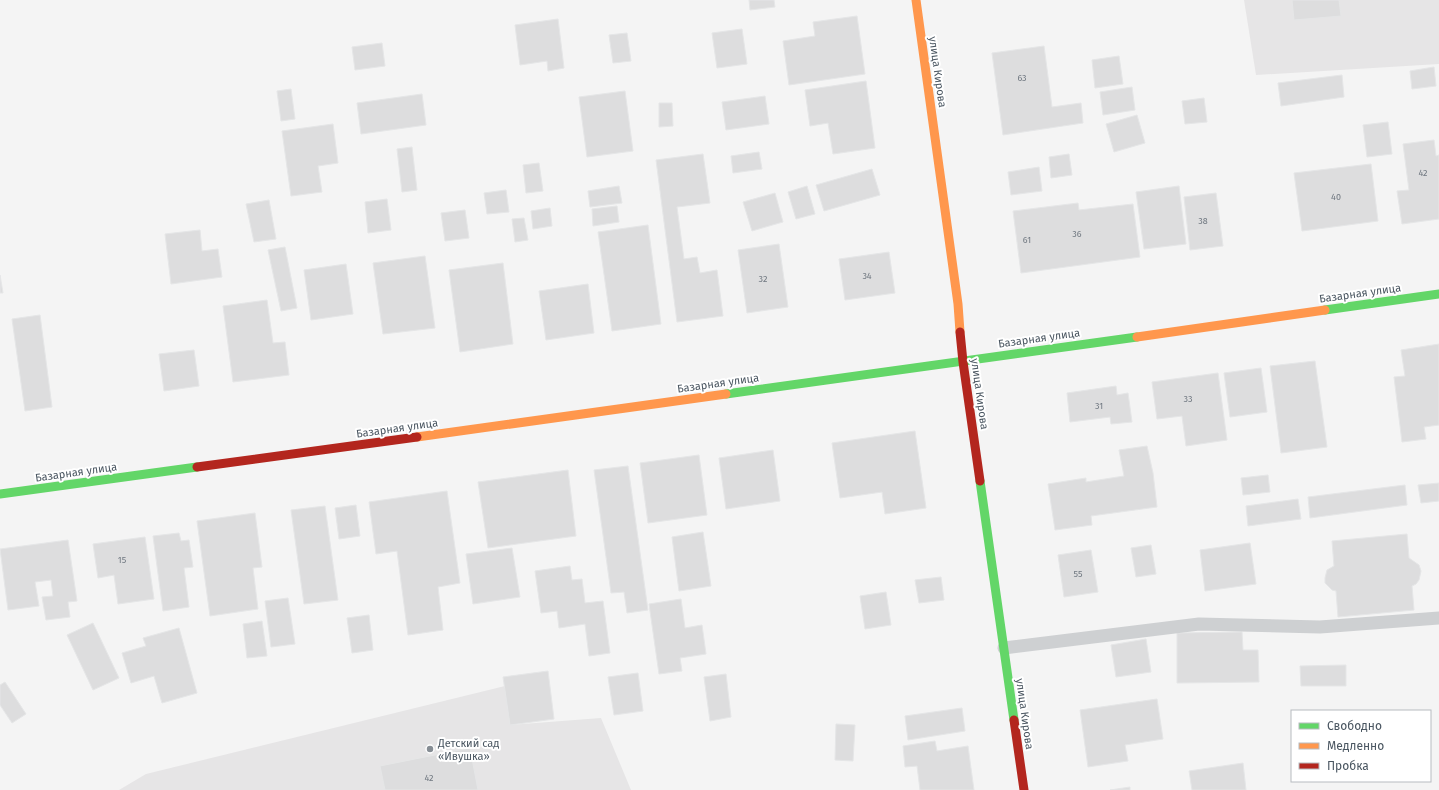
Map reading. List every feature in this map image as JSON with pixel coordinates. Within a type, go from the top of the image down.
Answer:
[{"type":"main road","name":"улица Кирова","points":[[916,0],[958,304],[963,362],[1024,790]]},
{"type":"main road","name":"Базарная улица","points":[[0,494],[963,362],[1439,294]]},
{"type":"lane","points":[[1004,648],[1198,624],[1320,627],[1439,618]]},
{"type":"shaded area","points":[[1244,0],[1439,0],[1439,64],[1256,75]]},
{"type":"shaded area","name":"Детский сад «Ивушка»","points":[[505,686],[510,725],[601,718],[631,790],[119,790],[146,774]]},
{"type":"building","points":[[749,0],[774,0],[775,7],[750,10]]},
{"type":"building","points":[[1292,0],[1339,0],[1341,16],[1294,20]]},
{"type":"building","points":[[857,16],[865,74],[789,85],[783,41],[815,36],[813,22]]},
{"type":"building","points":[[558,19],[564,68],[548,71],[547,61],[520,65],[515,25]]},
{"type":"building","points":[[742,29],[747,64],[717,68],[712,33]]},
{"type":"building","points":[[627,33],[631,61],[613,63],[609,35]]},
{"type":"building","points":[[382,43],[385,66],[355,70],[352,47]]},
{"type":"building","points":[[1044,46],[1052,107],[1081,103],[1083,123],[1003,135],[992,53]]},
{"type":"building","points":[[1119,56],[1123,84],[1095,88],[1092,60]]},
{"type":"building","points":[[1434,67],[1436,86],[1412,89],[1410,71]]},
{"type":"building","points":[[1342,75],[1344,97],[1281,106],[1278,83]]},
{"type":"building","points":[[866,81],[875,148],[833,154],[828,123],[810,126],[805,90]]},
{"type":"building","points":[[1132,87],[1135,110],[1103,115],[1100,92]]},
{"type":"building","points":[[291,89],[295,119],[281,121],[277,91]]},
{"type":"building","points":[[625,91],[633,151],[587,157],[579,97]]},
{"type":"building","points":[[422,94],[426,125],[361,134],[357,103]]},
{"type":"building","points":[[765,96],[769,124],[726,130],[722,102]]},
{"type":"building","points":[[1204,98],[1207,122],[1185,124],[1182,101]]},
{"type":"building","points":[[659,103],[672,103],[673,126],[659,127]]},
{"type":"building","points":[[1137,115],[1145,143],[1114,152],[1106,124]]},
{"type":"building","points":[[1388,122],[1392,154],[1367,157],[1363,125]]},
{"type":"building","points":[[333,124],[338,163],[318,166],[322,192],[291,196],[282,131]]},
{"type":"building","points":[[1434,140],[1436,156],[1439,155],[1439,219],[1402,224],[1397,191],[1409,190],[1403,144]]},
{"type":"building","points":[[412,147],[417,190],[402,192],[397,149]]},
{"type":"building","points":[[759,152],[762,169],[733,173],[731,156]]},
{"type":"building","points":[[703,154],[710,203],[677,207],[684,259],[697,257],[700,273],[717,270],[723,316],[677,322],[656,160]]},
{"type":"building","points":[[1069,154],[1072,175],[1051,178],[1049,157]]},
{"type":"building","points":[[539,163],[543,191],[526,193],[523,165]]},
{"type":"building","points":[[1371,164],[1378,221],[1302,231],[1294,173]]},
{"type":"building","points":[[1039,167],[1042,191],[1011,195],[1008,172]]},
{"type":"building","points":[[872,169],[880,195],[824,211],[816,185]]},
{"type":"building","points":[[619,186],[622,203],[590,207],[588,191]]},
{"type":"building","points":[[807,186],[815,214],[796,219],[788,192]]},
{"type":"building","points":[[1179,186],[1186,244],[1144,249],[1136,192]]},
{"type":"building","points":[[506,190],[509,212],[487,214],[484,193]]},
{"type":"building","points":[[775,193],[783,222],[752,231],[743,202]]},
{"type":"building","points":[[1216,193],[1223,246],[1190,250],[1184,197]]},
{"type":"building","points":[[387,199],[391,230],[368,233],[365,202]]},
{"type":"building","points":[[269,200],[276,239],[254,242],[246,204]]},
{"type":"building","points":[[1078,203],[1079,210],[1133,204],[1140,257],[1021,273],[1013,211]]},
{"type":"building","points":[[617,206],[619,222],[593,226],[592,209]]},
{"type":"building","points":[[550,208],[552,226],[533,229],[531,211]]},
{"type":"building","points":[[465,210],[469,238],[445,241],[441,213]]},
{"type":"building","points":[[524,218],[528,240],[515,242],[512,219]]},
{"type":"building","points":[[648,225],[661,324],[612,331],[598,232]]},
{"type":"building","points":[[200,230],[202,251],[218,249],[222,277],[171,284],[165,234]]},
{"type":"building","points":[[779,244],[788,307],[747,313],[738,250]]},
{"type":"building","points":[[285,247],[297,308],[281,311],[268,250]]},
{"type":"building","points":[[889,252],[895,293],[845,300],[839,259]]},
{"type":"building","points":[[425,256],[435,328],[383,334],[373,263]]},
{"type":"building","points":[[503,263],[513,344],[460,352],[449,270]]},
{"type":"building","points":[[346,264],[353,314],[311,320],[304,270]]},
{"type":"building","points":[[0,275],[3,293],[0,293]]},
{"type":"building","points":[[588,284],[594,333],[546,340],[539,291]]},
{"type":"building","points":[[267,300],[273,343],[285,342],[289,375],[233,382],[223,306]]},
{"type":"building","points":[[40,315],[52,407],[25,411],[12,319]]},
{"type":"building","points":[[1439,344],[1439,425],[1424,427],[1426,439],[1402,442],[1394,377],[1405,376],[1401,350]]},
{"type":"building","points":[[194,350],[199,386],[164,391],[159,354]]},
{"type":"building","points":[[1315,361],[1327,447],[1281,453],[1270,366]]},
{"type":"building","points":[[1261,368],[1267,412],[1230,417],[1224,373]]},
{"type":"building","points":[[1218,373],[1227,440],[1186,446],[1182,416],[1157,419],[1152,382]]},
{"type":"building","points":[[1116,386],[1117,395],[1128,393],[1132,422],[1111,424],[1110,417],[1070,422],[1067,393]]},
{"type":"building","points":[[915,431],[926,508],[885,514],[882,492],[840,498],[832,443]]},
{"type":"building","points":[[1147,446],[1153,473],[1157,507],[1091,516],[1092,525],[1055,530],[1048,484],[1086,478],[1086,482],[1124,476],[1119,450]]},
{"type":"building","points":[[773,450],[780,501],[726,509],[719,458]]},
{"type":"building","points":[[699,455],[707,515],[648,523],[640,463]]},
{"type":"building","points":[[628,466],[648,610],[627,613],[624,592],[611,593],[594,470]]},
{"type":"building","points":[[568,470],[576,536],[488,548],[478,482]]},
{"type":"building","points":[[1268,475],[1270,492],[1243,495],[1241,478]]},
{"type":"building","points":[[1439,483],[1439,501],[1421,503],[1418,485]]},
{"type":"building","points":[[1405,485],[1407,505],[1310,518],[1308,497]]},
{"type":"building","points":[[447,491],[460,583],[438,587],[443,630],[408,635],[397,551],[376,554],[369,502]]},
{"type":"building","points":[[1298,499],[1301,519],[1248,526],[1246,506]]},
{"type":"building","points":[[356,505],[360,536],[339,539],[335,508]]},
{"type":"building","points":[[325,506],[338,600],[304,604],[291,510]]},
{"type":"building","points":[[255,513],[262,567],[253,568],[258,609],[210,616],[197,521]]},
{"type":"building","points":[[703,532],[711,586],[679,591],[672,537]]},
{"type":"building","points":[[179,533],[181,541],[189,540],[193,567],[184,568],[189,607],[163,611],[153,536]]},
{"type":"building","points":[[1407,534],[1409,558],[1419,565],[1421,571],[1419,580],[1412,586],[1414,610],[1338,617],[1336,591],[1332,590],[1325,583],[1327,570],[1334,566],[1332,541]]},
{"type":"building","points":[[145,537],[154,599],[118,604],[114,575],[98,578],[93,544]]},
{"type":"building","points":[[68,540],[77,601],[68,602],[70,617],[46,620],[42,597],[53,596],[51,580],[35,582],[39,606],[8,610],[0,549]]},
{"type":"building","points":[[1250,543],[1256,584],[1205,591],[1200,550]]},
{"type":"building","points":[[1151,545],[1156,574],[1136,577],[1131,548]]},
{"type":"building","points":[[512,548],[520,597],[473,604],[466,554]]},
{"type":"building","points":[[1091,550],[1098,592],[1064,597],[1058,555]]},
{"type":"building","points":[[570,566],[572,580],[582,579],[585,603],[603,601],[610,653],[589,656],[585,624],[559,628],[557,611],[541,613],[535,571]]},
{"type":"building","points":[[941,577],[944,600],[919,603],[915,580]]},
{"type":"building","points":[[886,592],[891,625],[865,629],[860,596]]},
{"type":"building","points":[[288,598],[295,644],[271,647],[265,601]]},
{"type":"building","points":[[681,599],[685,628],[702,625],[706,654],[680,658],[682,671],[659,674],[649,604]]},
{"type":"building","points":[[369,615],[373,650],[352,653],[347,618]]},
{"type":"building","points":[[262,621],[267,656],[247,658],[243,624]]},
{"type":"building","points":[[93,623],[119,678],[93,690],[67,635]]},
{"type":"building","points":[[179,628],[197,693],[162,703],[154,676],[131,683],[122,653],[146,646],[143,638]]},
{"type":"building","points":[[1242,632],[1243,650],[1258,650],[1259,682],[1177,683],[1177,633]]},
{"type":"building","points":[[1146,639],[1151,672],[1116,677],[1111,645]]},
{"type":"building","points":[[1346,665],[1346,686],[1301,686],[1300,666]]},
{"type":"building","points":[[548,671],[554,719],[510,725],[503,677]]},
{"type":"building","points":[[638,673],[643,711],[614,715],[608,677]]},
{"type":"building","points":[[726,674],[731,717],[710,721],[704,677]]},
{"type":"building","points":[[5,682],[26,714],[12,723],[0,705],[0,685]]},
{"type":"building","points":[[1157,699],[1163,739],[1125,745],[1128,761],[1088,767],[1080,710]]},
{"type":"building","points":[[962,708],[965,731],[908,740],[905,716]]},
{"type":"building","points":[[836,724],[855,725],[853,761],[835,760]]},
{"type":"building","points":[[935,741],[937,751],[968,746],[974,790],[920,790],[917,766],[905,767],[903,746]]},
{"type":"building","points":[[470,748],[478,790],[385,790],[380,766]]},
{"type":"building","points":[[1243,763],[1246,790],[1192,790],[1189,771]]},
{"type":"building","points":[[1130,787],[1130,790],[1110,790]]},
{"type":"traffic: fast","points":[[1325,310],[1439,294]]},
{"type":"traffic: fast","points":[[726,394],[1137,337]]},
{"type":"traffic: fast","points":[[0,494],[197,467]]},
{"type":"traffic: fast","points":[[980,481],[1014,720]]},
{"type":"traffic: slow","points":[[916,0],[958,304],[960,332]]},
{"type":"traffic: slow","points":[[1137,337],[1325,310]]},
{"type":"traffic: slow","points":[[417,437],[726,394]]},
{"type":"traffic: jam","points":[[960,332],[980,481]]},
{"type":"traffic: jam","points":[[197,467],[417,437]]},
{"type":"traffic: jam","points":[[1014,720],[1024,790]]},
{"type":"place","name":"Детский сад «Ивушка»","points":[[430,749]]}]
